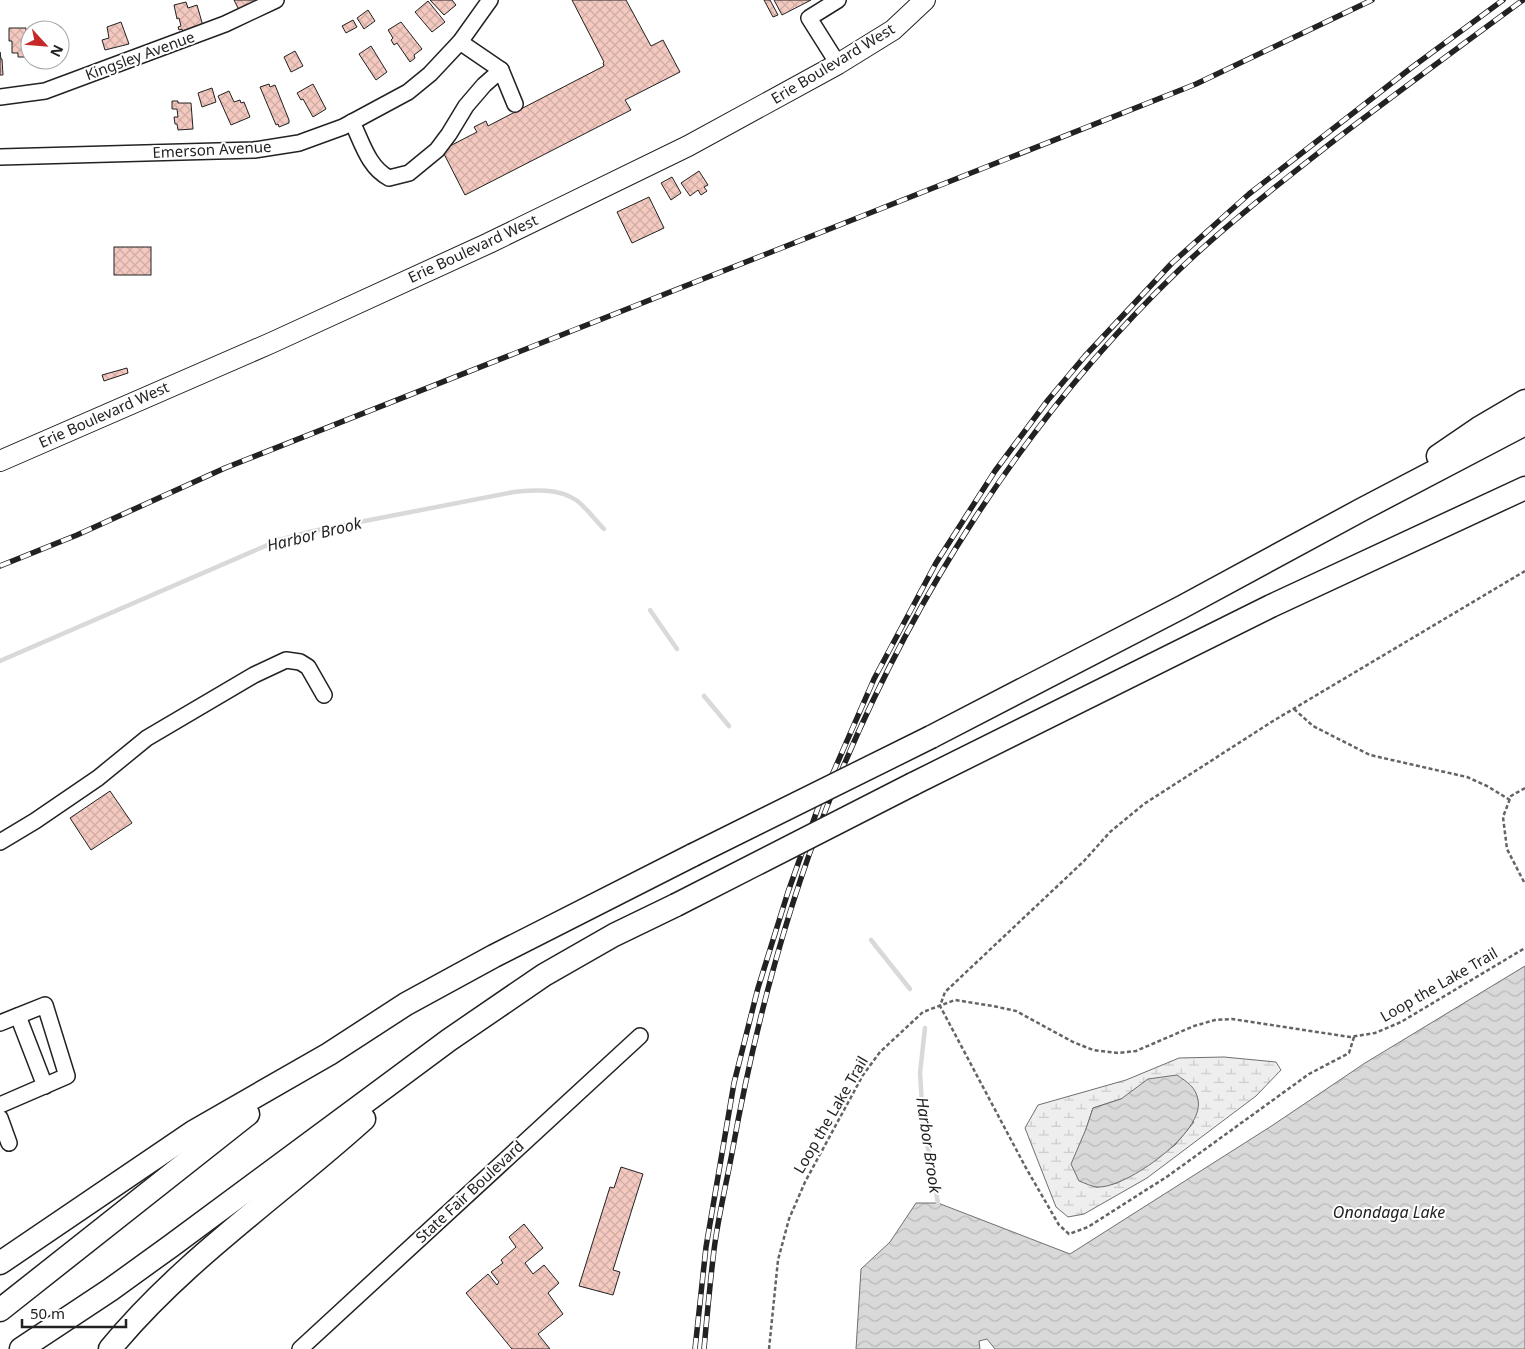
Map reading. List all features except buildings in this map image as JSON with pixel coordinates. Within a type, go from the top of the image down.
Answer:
[{"type":"highway","points":[[1361,510],[1478,428],[1525,401]]},
{"type":"highway","points":[[0,1263],[193,1132],[329,1054],[406,1004],[494,956],[931,737],[1182,607],[1525,424]]},
{"type":"highway","points":[[21,1349],[110,1290],[449,1040],[544,975],[614,935],[1271,606],[1525,488]]},
{"type":"highway","points":[[110,1349],[132,1321],[183,1272],[333,1147],[449,1040]]},
{"type":"highway","points":[[0,1310],[241,1120],[329,1054]]},
{"type":"main road","name":"Erie Boulevard West","points":[[0,460],[271,343],[488,243],[688,146],[838,64],[893,30],[925,0]]},
{"type":"street","name":"Kingsley Avenue","points":[[0,97],[45,91],[225,24],[276,0]]},
{"type":"street","name":"Emerson Avenue","points":[[0,157],[254,150],[299,142],[352,122],[408,92],[430,74],[460,42],[490,0]]},
{"type":"street","points":[[838,0],[809,18],[838,64]]},
{"type":"street","points":[[460,42],[501,70],[516,104]]},
{"type":"street","points":[[352,122],[369,160],[380,173],[389,178],[409,173],[437,150],[466,106],[484,85],[501,70]]},
{"type":"street","points":[[0,842],[36,822],[98,778],[147,738],[254,675],[286,660],[300,662],[308,667],[324,695]]},
{"type":"street","points":[[0,1023],[45,1005],[67,1076],[0,1105]]},
{"type":"street","points":[[18,1016],[45,1086]]},
{"type":"street","name":"State Fair Boulevard","points":[[300,1349],[640,1036]]},
{"type":"street","points":[[0,1118],[9,1143]]},
{"type":"path","points":[[1354,1037],[1349,1053],[1309,1074],[1168,1176],[1088,1227],[1069,1234],[1059,1225],[1026,1168],[940,1006],[945,992],[1084,861],[1110,832],[1144,804],[1294,709],[1525,572]]},
{"type":"path","points":[[1294,709],[1313,726],[1370,755],[1467,777],[1510,800]]},
{"type":"path","points":[[1525,788],[1511,796],[1503,817],[1507,849],[1525,884]]},
{"type":"path","name":"Loop the Lake Trail","points":[[769,1349],[778,1260],[789,1219],[805,1182],[863,1074],[880,1052],[923,1012],[956,1000],[1016,1011],[1073,1042],[1093,1050],[1118,1053],[1136,1050],[1194,1026],[1215,1020],[1232,1019],[1354,1037],[1375,1033],[1402,1022],[1525,948]]},
{"type":"green space","points":[[1224,1057],[1276,1062],[1281,1070],[1256,1096],[1147,1178],[1084,1214],[1068,1217],[1056,1207],[1025,1128],[1038,1105],[1126,1080],[1179,1058]],"holes":[[[1121,1099],[1194,1122],[1175,1145],[1142,1169],[1117,1183],[1097,1187],[1080,1181],[1086,1129],[1093,1108]]]},
{"type":"water","name":"Onondaga Lake","points":[[1525,966],[1525,1349],[995,1349],[987,1339],[979,1341],[980,1349],[856,1349],[861,1269],[890,1242],[916,1203],[938,1203],[1070,1254],[1273,1125],[1365,1063]]},
{"type":"water","points":[[1177,1075],[1193,1088],[1198,1100],[1197,1113],[1177,1142],[1162,1156],[1144,1168],[1111,1185],[1096,1187],[1079,1181],[1071,1164],[1093,1108],[1121,1099],[1148,1079]]},
{"type":"waterway","name":"Harbor Brook","points":[[0,661],[279,540],[313,531],[514,492],[538,490],[562,493],[576,500],[604,529]]},
{"type":"waterway","name":"Harbor Brook","points":[[650,610],[677,649]]},
{"type":"waterway","name":"Harbor Brook","points":[[704,696],[729,726]]},
{"type":"waterway","name":"Harbor Brook","points":[[871,940],[910,989]]},
{"type":"waterway","name":"Harbor Brook","points":[[925,1028],[920,1073],[923,1120],[938,1203]]},
{"type":"railway","points":[[0,566],[77,535],[225,468],[1196,84],[1372,0]]},
{"type":"railway","points":[[695,1349],[706,1247],[734,1083],[758,988],[788,892],[819,805],[874,679],[936,563],[995,471],[1048,400],[1085,356],[1172,263],[1249,194],[1411,68],[1503,0]]},
{"type":"railway","points":[[704,1349],[716,1238],[740,1109],[771,976],[797,889],[828,804],[859,730],[894,657],[933,586],[975,518],[1021,452],[1070,388],[1123,328],[1179,270],[1234,220],[1331,143],[1523,0]]}]
